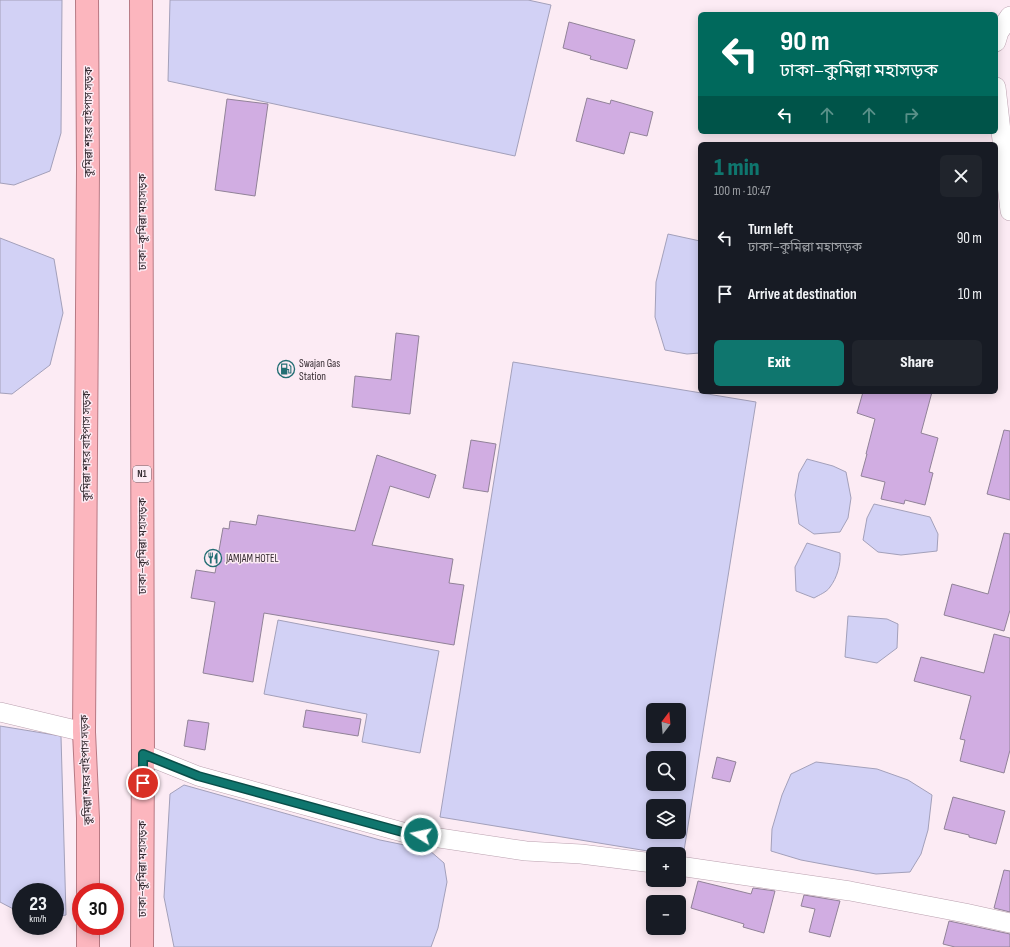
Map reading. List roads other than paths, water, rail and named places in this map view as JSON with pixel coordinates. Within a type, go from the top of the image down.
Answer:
[{"type":"highway","name":"কুমিল্লা শহর বাইপাস সড়ক","points":[[87,0],[88,170],[84,732],[88,818],[88,883]]},
{"type":"highway","name":"ঢাকা–কুমিল্লা মহাসড়ক","points":[[141,0],[143,754],[142,947]]},
{"type":"highway","points":[[88,935],[88,947]]},
{"type":"street","points":[[998,35],[1010,16]]},
{"type":"street","points":[[998,105],[1010,212]]},
{"type":"street","points":[[0,712],[84,732]]},
{"type":"street","points":[[143,754],[198,776],[406,833],[526,851],[581,854],[646,862]]},
{"type":"street","points":[[686,867],[850,892],[1010,923]]},
{"type":"water","points":[[0,0],[62,0],[61,133],[50,171],[14,185],[0,183]]},
{"type":"water","points":[[170,0],[528,0],[551,5],[515,156],[168,81]]},
{"type":"water","points":[[668,234],[698,241],[698,353],[687,354],[665,350],[655,317],[656,282]]},
{"type":"water","points":[[0,238],[54,259],[63,313],[50,365],[12,394],[0,393]]},
{"type":"water","points":[[513,362],[698,392],[698,394],[707,394],[756,402],[686,838],[686,799],[646,799],[646,839],[686,839],[685,847],[646,847],[646,851],[440,817]]},
{"type":"water","points":[[807,459],[833,466],[846,472],[851,498],[848,518],[840,532],[814,534],[799,524],[795,495],[799,473]]},
{"type":"water","points":[[874,504],[930,517],[938,534],[937,551],[901,555],[878,552],[863,540],[867,518]]},
{"type":"water","points":[[807,543],[840,553],[837,575],[829,589],[814,598],[796,591],[795,567]]},
{"type":"water","points":[[848,616],[887,619],[898,624],[897,648],[877,663],[845,657]]},
{"type":"water","points":[[278,620],[439,651],[420,753],[362,742],[367,714],[264,694]]},
{"type":"water","points":[[0,726],[61,736],[66,915],[64,915],[64,883],[12,883],[12,908],[0,902]]},
{"type":"water","points":[[816,762],[877,769],[908,780],[932,795],[928,830],[921,854],[910,872],[876,874],[801,860],[771,851],[772,829],[782,795],[791,774]]},
{"type":"water","points":[[184,785],[380,840],[429,850],[444,863],[447,882],[438,928],[431,947],[174,947],[164,897],[170,794]]},
{"type":"place","name":"Swajan Gas Station","points":[[286,369]]},
{"type":"place","name":"JAMJAM HOTEL","points":[[213,558]]}]
